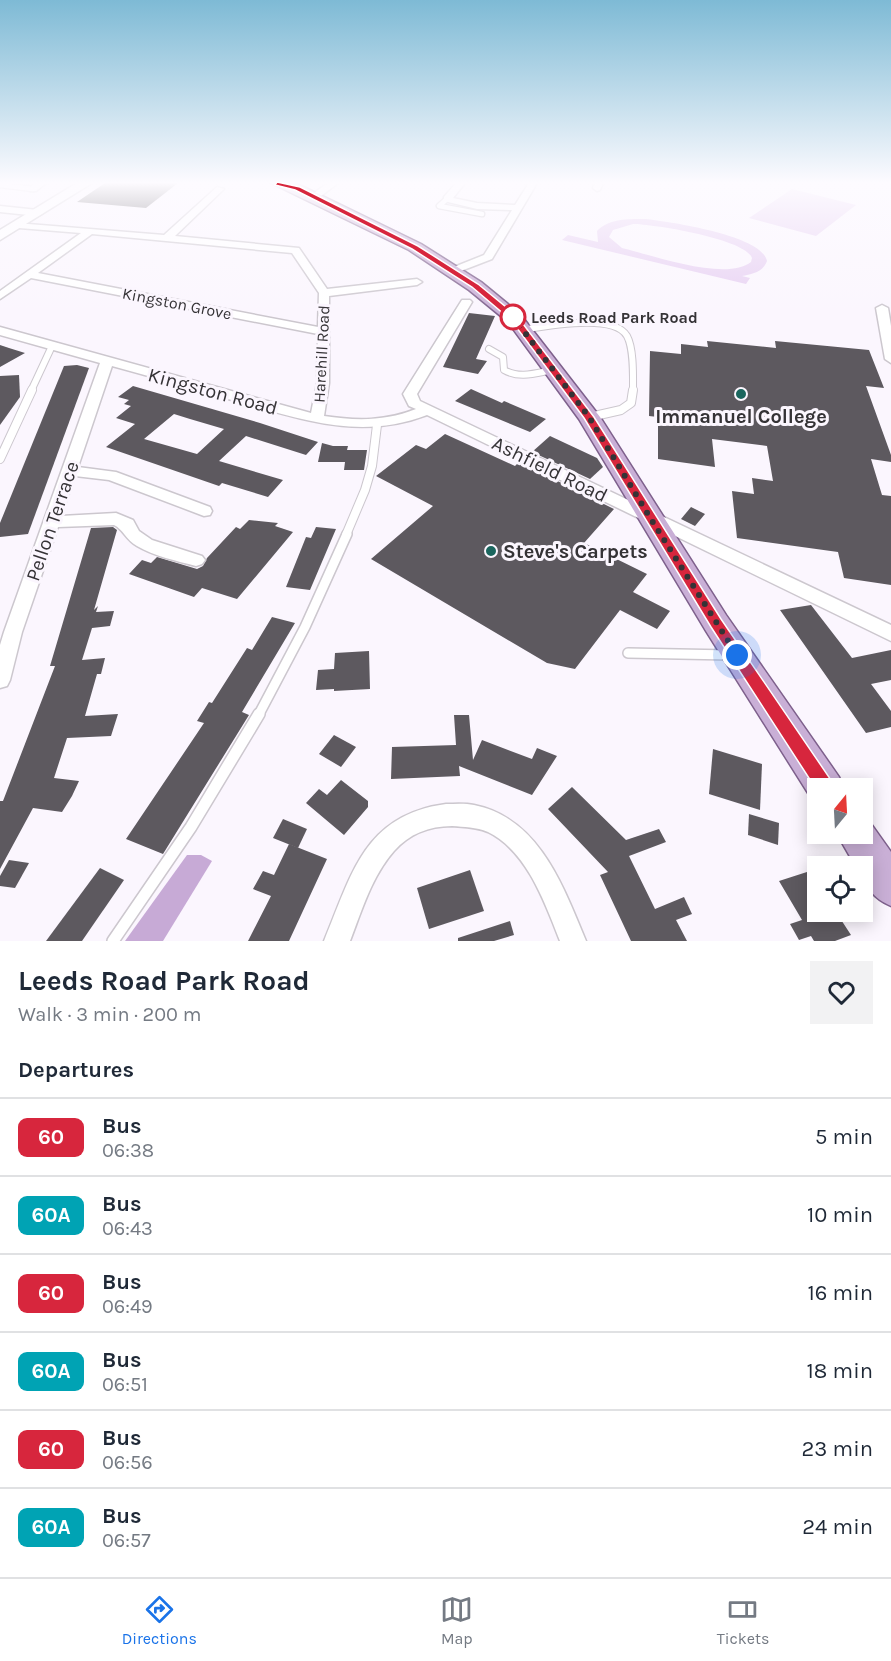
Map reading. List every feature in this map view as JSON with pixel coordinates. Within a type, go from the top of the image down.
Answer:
[{"type":"main road","points":[[374,227],[415,247],[453,271],[514,318],[555,369],[589,417],[737,655],[819,778]]},
{"type":"main road","points":[[863,844],[891,886]]},
{"type":"street","points":[[0,237],[16,227]]},
{"type":"street","name":"Harehill Road","points":[[42,227],[295,250],[324,293],[323,383],[317,419]]},
{"type":"street","points":[[167,238],[179,227]]},
{"type":"street","points":[[453,271],[488,257],[507,227]]},
{"type":"street","points":[[0,296],[91,231]]},
{"type":"street","name":"Kingston Grove","points":[[30,275],[324,332]]},
{"type":"street","points":[[324,293],[417,282]]},
{"type":"street","name":"Ashfield Road","points":[[466,302],[410,394],[411,400],[427,410],[891,633]]},
{"type":"street","points":[[882,308],[891,359]]},
{"type":"street","name":"Kingston Road","points":[[0,331],[107,363],[317,419],[377,425],[400,421],[427,410]]},
{"type":"street","name":"Pellon Terrace","points":[[0,680],[6,631],[52,522],[107,363]]},
{"type":"street","points":[[70,471],[111,475],[204,511]]},
{"type":"street","points":[[52,522],[116,519],[127,524],[132,535],[146,544],[196,560]]},
{"type":"street","points":[[337,941],[372,862],[396,832],[428,817],[456,814],[491,821],[516,835],[547,880],[573,941]]},
{"type":"lane","points":[[523,330],[573,322],[617,327],[625,332],[630,344],[634,394],[631,403],[621,410],[589,417]]},
{"type":"lane","points":[[0,459],[52,346]]},
{"type":"lane","points":[[489,349],[503,357],[504,370],[510,374],[518,375],[555,369]]},
{"type":"lane","points":[[113,941],[208,802],[300,637],[365,490],[372,466],[377,425]]},
{"type":"lane","points":[[628,653],[737,655]]},
{"type":"shaded area","points":[[602,227],[623,227],[613,230],[609,237],[622,248],[688,265],[725,269],[740,267],[751,262],[752,258],[746,251],[717,239],[657,227],[693,227],[714,231],[749,244],[761,252],[767,261],[760,270],[742,276],[750,278],[746,284],[562,240],[568,235],[598,242],[597,231]]},
{"type":"shaded area","points":[[782,227],[828,227],[816,236]]},
{"type":"shaded area","points":[[187,855],[201,855],[212,861],[163,941],[125,941]]},
{"type":"building","points":[[469,313],[495,316],[476,359],[487,361],[478,374],[443,367]]},
{"type":"building","points":[[707,341],[776,348],[775,341],[869,350],[884,388],[866,386],[891,455],[891,462],[871,459],[882,495],[891,496],[891,585],[844,578],[838,552],[737,538],[732,491],[754,494],[752,478],[773,481],[767,446],[712,439],[715,467],[658,459],[658,417],[649,416],[650,351],[681,354],[681,344],[708,347]]},
{"type":"building","points":[[0,345],[9,348],[25,353],[0,367]]},
{"type":"building","points":[[77,365],[89,368],[28,534],[0,537],[0,523],[64,366]]},
{"type":"building","points":[[19,375],[20,397],[0,425],[0,376]]},
{"type":"building","points":[[133,386],[318,442],[306,455],[246,436],[219,461],[283,480],[268,497],[222,483],[219,486],[106,447],[135,424],[116,418],[131,406],[124,404],[129,400],[118,397]],"holes":[[[174,414],[224,429],[197,454],[144,439]]]},
{"type":"building","points":[[471,389],[546,419],[530,432],[455,401]]},
{"type":"building","name":"Steve's Carpets","points":[[445,434],[515,466],[519,462],[614,509],[584,543],[647,574],[633,592],[670,611],[657,629],[620,610],[575,669],[547,663],[371,559],[433,506],[376,476],[416,445],[426,449]]},
{"type":"building","points":[[550,436],[597,458],[603,467],[590,479],[532,452]]},
{"type":"building","points":[[322,443],[348,446],[347,450],[367,450],[364,470],[344,470],[345,462],[318,462]]},
{"type":"building","points":[[691,507],[705,514],[695,526],[681,519]]},
{"type":"building","points":[[249,520],[278,523],[275,526],[293,532],[237,599],[202,588],[194,597],[129,574],[142,560],[151,563],[157,557],[197,569],[203,566],[207,558],[236,527],[240,529]]},
{"type":"building","points":[[113,527],[117,530],[94,610],[98,606],[96,612],[114,611],[110,626],[92,628],[82,660],[105,658],[101,674],[97,674],[85,716],[118,714],[111,736],[67,738],[54,778],[79,781],[72,796],[62,812],[33,808],[0,869],[0,801],[3,801],[55,666],[50,666],[91,528]]},
{"type":"building","points":[[316,527],[336,529],[310,590],[286,587],[306,537],[311,538]]},
{"type":"building","points":[[811,605],[852,658],[891,650],[891,680],[871,684],[891,711],[891,727],[866,733],[780,610]]},
{"type":"building","points":[[272,617],[295,623],[242,712],[249,715],[163,854],[126,839],[204,723],[197,721],[209,702],[212,703],[247,648],[252,650]]},
{"type":"building","points":[[369,651],[370,689],[316,690],[318,670],[334,669],[335,653]]},
{"type":"building","points":[[454,715],[469,715],[473,760],[482,740],[532,759],[537,748],[557,756],[532,795],[459,766],[460,776],[391,779],[392,747],[456,745]]},
{"type":"building","points":[[334,735],[356,747],[341,767],[319,754]]},
{"type":"building","points":[[713,749],[762,764],[760,810],[709,794]]},
{"type":"building","points":[[341,780],[368,801],[368,807],[344,835],[306,803],[319,789],[327,795]]},
{"type":"building","points":[[572,787],[626,840],[659,829],[666,842],[629,856],[655,909],[684,897],[692,914],[676,920],[687,941],[631,941],[600,875],[608,872],[548,809]]},
{"type":"building","points":[[749,814],[779,823],[778,845],[748,835]]},
{"type":"building","points":[[283,819],[307,829],[298,848],[273,838]]},
{"type":"building","points":[[289,844],[327,859],[289,941],[248,941],[271,896],[253,889],[263,871],[274,875]]},
{"type":"building","points":[[9,860],[29,863],[15,888],[0,886],[0,876]]},
{"type":"building","points":[[100,868],[124,880],[82,941],[46,941]]},
{"type":"building","points":[[470,870],[484,911],[429,929],[417,888]]},
{"type":"building","points":[[807,872],[807,922],[843,922],[851,935],[835,941],[814,941],[811,936],[799,940],[790,924],[802,920],[779,881]]},
{"type":"building","points":[[510,921],[514,935],[494,941],[458,941],[458,938]]},
{"type":"bus line","name":"60","points":[[374,227],[415,247],[475,285],[514,318],[555,369],[589,417],[716,623],[819,778]]},
{"type":"place","name":"Leeds Road Park Road","points":[[513,317]]},
{"type":"place","name":"Immanuel College","points":[[741,394]]},
{"type":"place","name":"Steve's Carpets","points":[[491,551]]},
{"type":"route","points":[[513,317],[555,369],[589,417],[737,655]]}]
